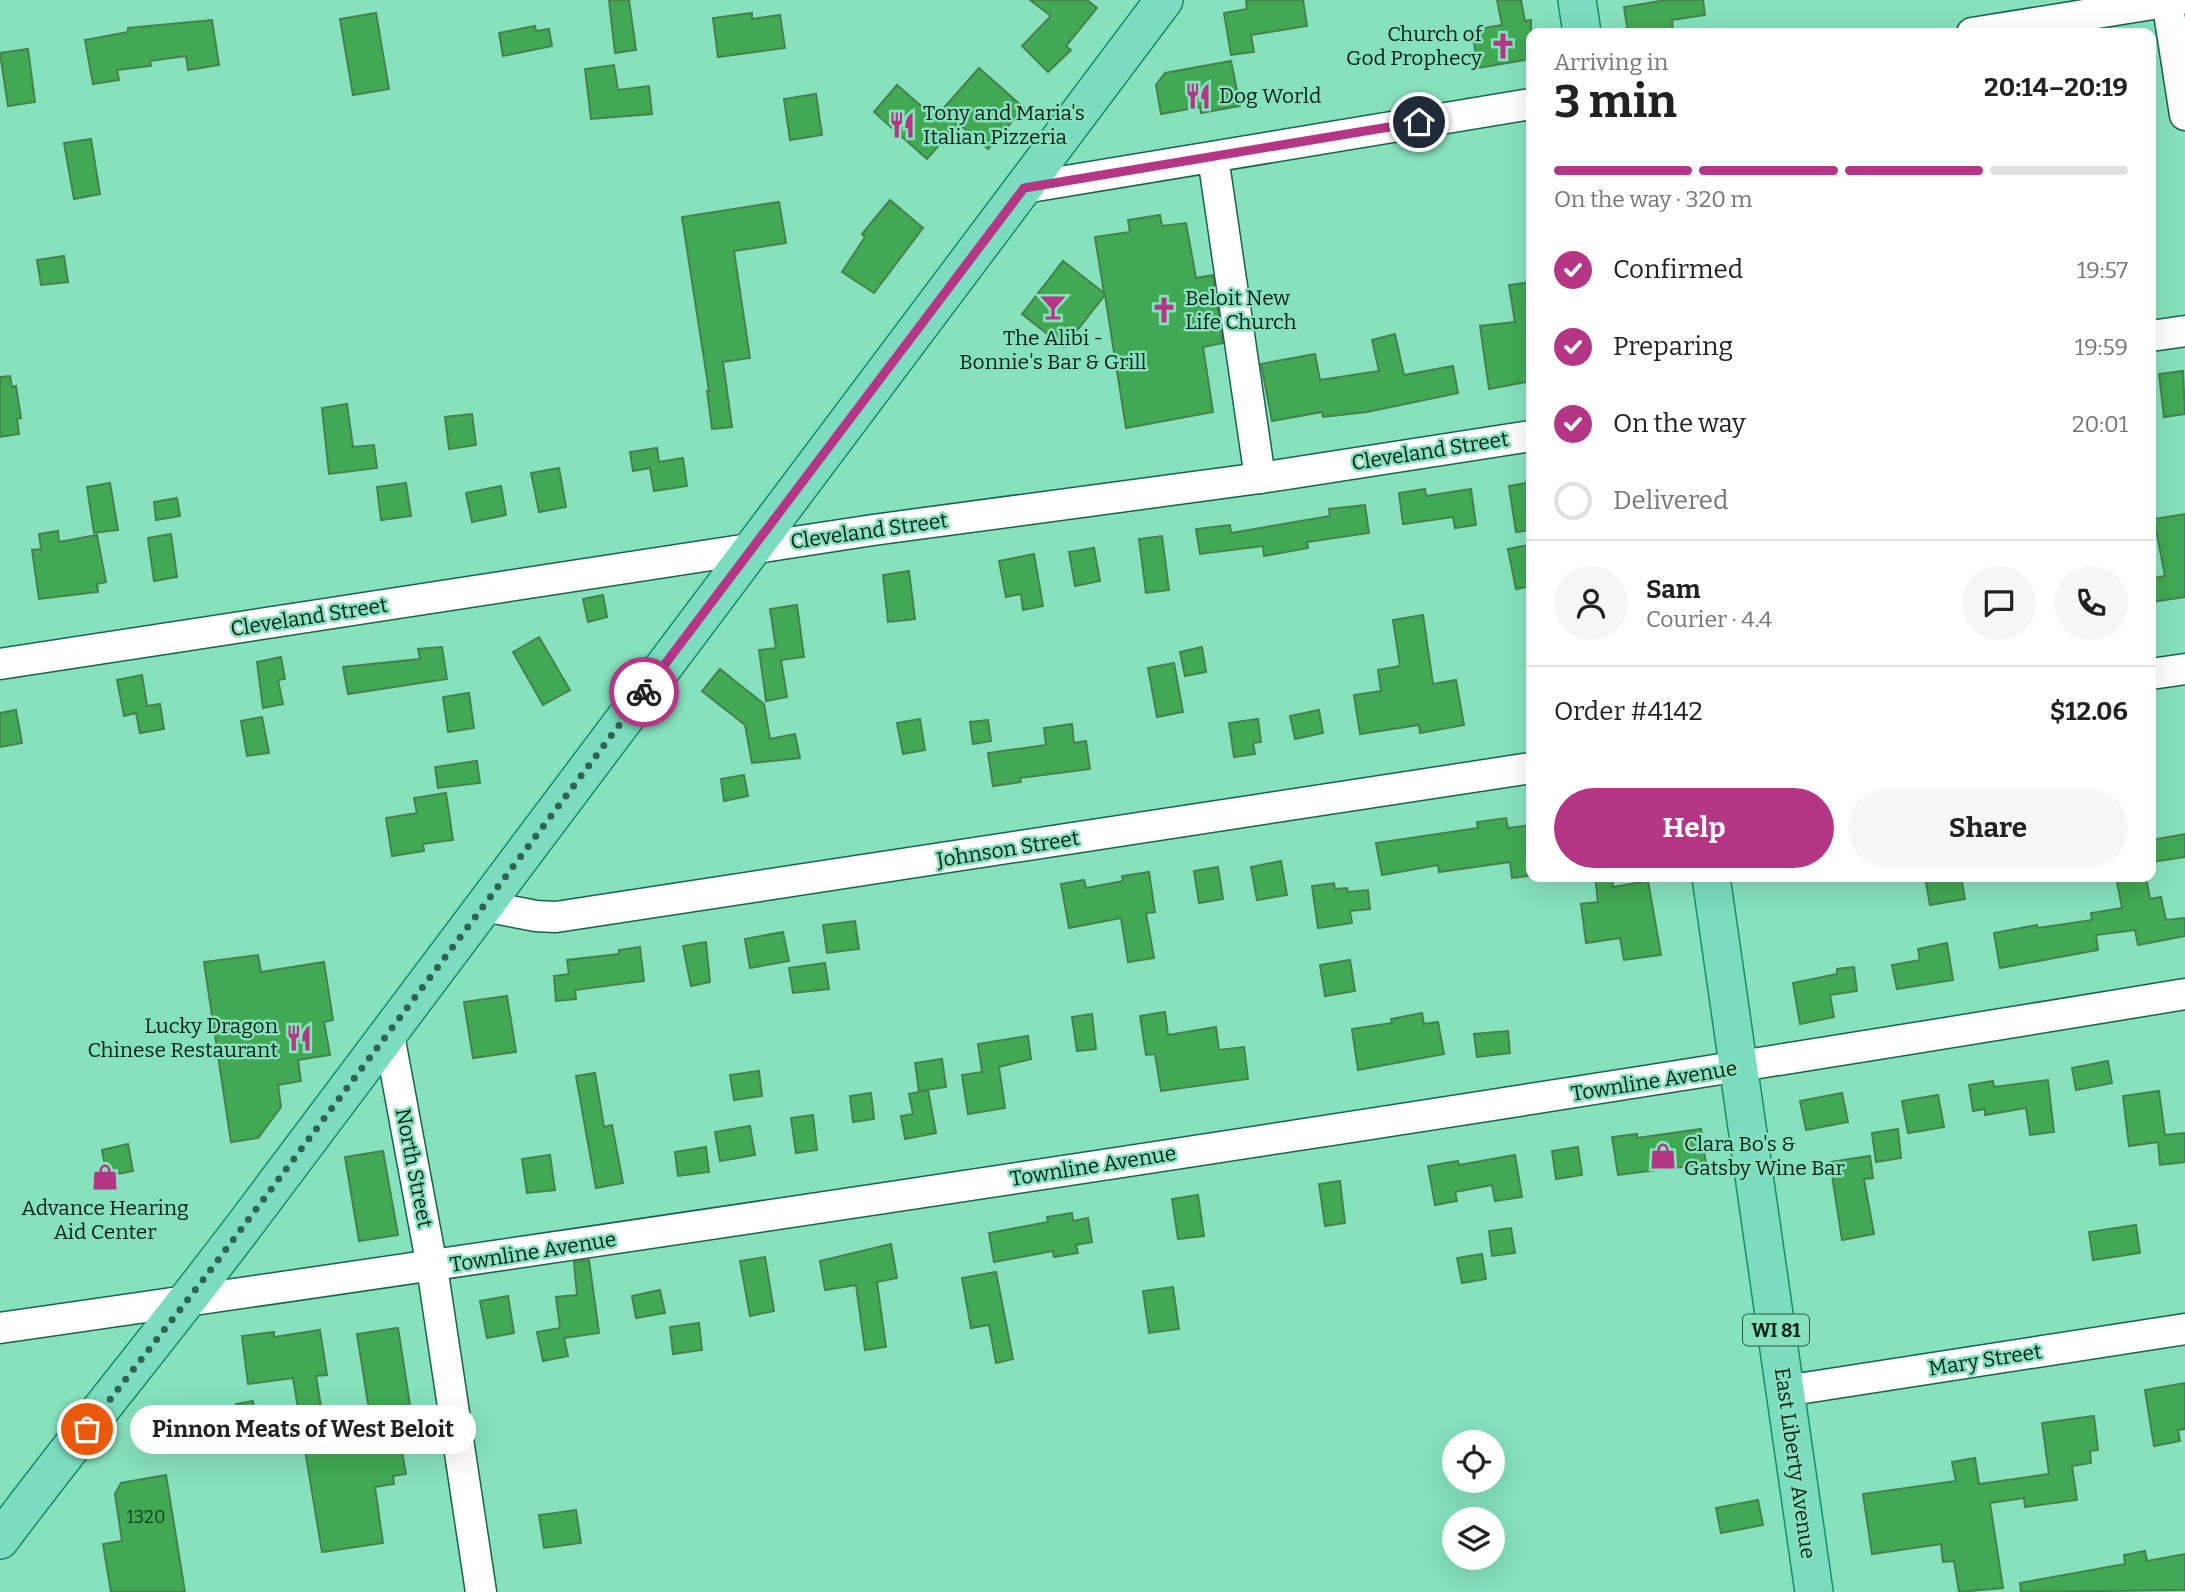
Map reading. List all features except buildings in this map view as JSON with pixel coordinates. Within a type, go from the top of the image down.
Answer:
[{"type":"main road","points":[[0,1540],[389,1035],[1164,0]]},
{"type":"main road","points":[[1577,0],[1581,28]]},
{"type":"main road","name":"East Liberty Avenue","points":[[1712,882],[1814,1592]]},
{"type":"street","points":[[2003,28],[2171,1],[2185,115]]},
{"type":"street","points":[[1024,188],[1526,105]]},
{"type":"street","points":[[1213,157],[1259,478]]},
{"type":"street","points":[[2156,335],[2185,331]]},
{"type":"street","name":"Cleveland Street","points":[[0,664],[752,549],[1259,478],[1526,437]]},
{"type":"street","points":[[2156,673],[2185,669]]},
{"type":"street","name":"Johnson Street","points":[[484,906],[556,917],[1526,769]]},
{"type":"street","name":"Townline Avenue","points":[[0,1328],[432,1267],[1737,1068],[2185,994]]},
{"type":"street","name":"North Street","points":[[389,1035],[432,1267],[481,1592]]},
{"type":"street","name":"Mary Street","points":[[1785,1391],[2185,1329]]},
{"type":"way so far","points":[[87,1429],[389,1035],[644,692]]},
{"type":"place","name":"Church of God Prophecy","points":[[1503,46]]},
{"type":"place","name":"Dog World","points":[[1198,96]]},
{"type":"place","name":"Tony and Maria's Italian Pizzeria","points":[[902,125]]},
{"type":"place","name":"The Alibi - Bonnie's Bar & Grill","points":[[1053,307]]},
{"type":"place","name":"Beloit New Life Church","points":[[1164,310]]},
{"type":"place","name":"Lucky Dragon Chinese Restaurant","points":[[299,1038]]},
{"type":"place","name":"Clara Bo's & Gatsby Wine Bar","points":[[1663,1156]]},
{"type":"place","name":"Advance Hearing Aid Center","points":[[105,1177]]},
{"type":"place","name":"Pinnon Meats of West Beloit","points":[[87,1429]]},
{"type":"route","points":[[644,692],[1024,188],[1419,122]]}]
